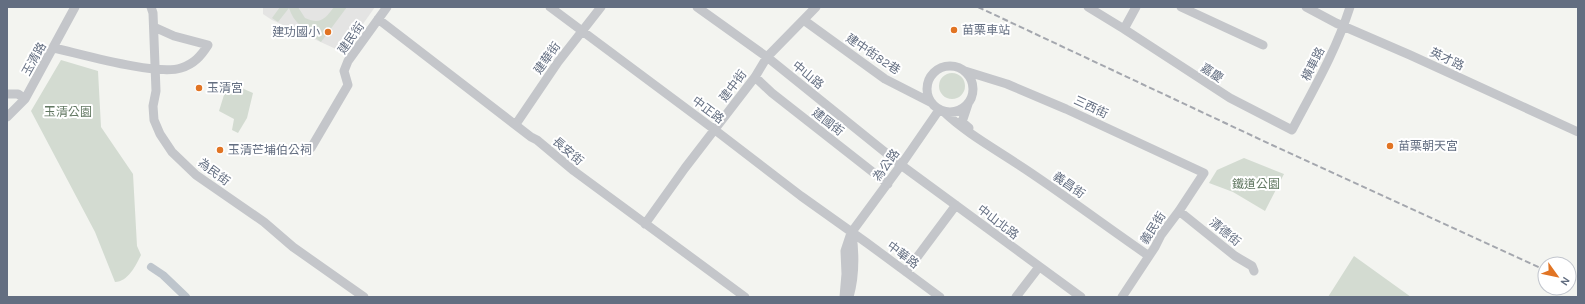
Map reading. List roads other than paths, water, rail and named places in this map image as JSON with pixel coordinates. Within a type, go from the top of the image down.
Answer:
[{"type":"street","name":"玉清路","points":[[7,117],[25,99],[75,7]]},
{"type":"street","name":"為民街","points":[[151,7],[154,27],[156,91],[153,106],[154,120],[160,134],[172,152],[196,175],[264,222],[293,247],[364,297]]},
{"type":"street","name":"建民街","points":[[311,148],[348,85],[344,71],[348,61],[387,7]]},
{"type":"street","name":"中正路","points":[[550,7],[852,233]]},
{"type":"street","name":"建華街","points":[[516,124],[558,62],[601,7]]},
{"type":"street","name":"中山路","points":[[697,7],[767,57],[901,165]]},
{"type":"street","name":"建中街","points":[[645,224],[714,130],[756,77],[767,57],[805,20],[816,7]]},
{"type":"street","name":"嘉慶","points":[[1088,7],[1230,98],[1292,130]]},
{"type":"street","points":[[1124,29],[1136,7]]},
{"type":"street","points":[[1181,7],[1263,45]]},
{"type":"street","name":"英才路","points":[[1306,7],[1578,132]]},
{"type":"street","name":"橫車路","points":[[1292,130],[1330,57],[1350,7]]},
{"type":"street","name":"長安街","points":[[378,20],[537,140],[574,171],[745,297]]},
{"type":"street","name":"建中街82巷","points":[[805,20],[885,79],[932,103]]},
{"type":"street","points":[[54,48],[113,62],[155,69],[176,69],[187,66],[196,60],[208,45],[174,36],[154,27]]},
{"type":"street","points":[[968,104],[956,111],[941,110],[932,103],[928,97],[928,82],[936,70],[950,65],[958,67],[970,76],[973,83],[973,91],[962,122],[969,128],[974,136]]},
{"type":"street","name":"三西街","points":[[965,71],[1007,84],[1066,109],[1204,173]]},
{"type":"street","name":"建國街","points":[[756,77],[772,93],[888,184]]},
{"type":"street","points":[[7,94],[18,94],[25,99]]},
{"type":"street","name":"為公路","points":[[844,297],[846,274],[844,251],[852,233],[941,110]]},
{"type":"street","name":"義昌街","points":[[941,110],[955,123],[1024,168],[1149,256]]},
{"type":"street","name":"中山北路","points":[[901,165],[1081,297]]},
{"type":"street","name":"義民街","points":[[1122,297],[1155,247],[1161,235],[1204,173]]},
{"type":"street","points":[[906,272],[956,205]]},
{"type":"street","name":"清德街","points":[[1179,210],[1235,256],[1252,266],[1254,271]]},
{"type":"street","points":[[849,297],[853,282],[854,256],[852,233]]},
{"type":"street","name":"中華路","points":[[852,233],[940,297]]},
{"type":"street","points":[[1016,297],[1039,267]]},
{"type":"waterway","points":[[151,267],[163,275],[186,297]]},
{"type":"railway","points":[[978,7],[1272,145],[1537,266]]},
{"type":"place","name":"苗栗車站","points":[[954,30]]},
{"type":"place","name":"建功國小","points":[[328,32]]},
{"type":"place","name":"玉清宮","points":[[199,88]]},
{"type":"place","name":"苗栗朝天宮","points":[[1390,146]]},
{"type":"place","name":"玉清芒埔伯公祠","points":[[220,150]]},
{"type":"park label","name":"玉清公園","points":[[68,112]]},
{"type":"park label","name":"鐵道公園","points":[[1256,184]]}]
